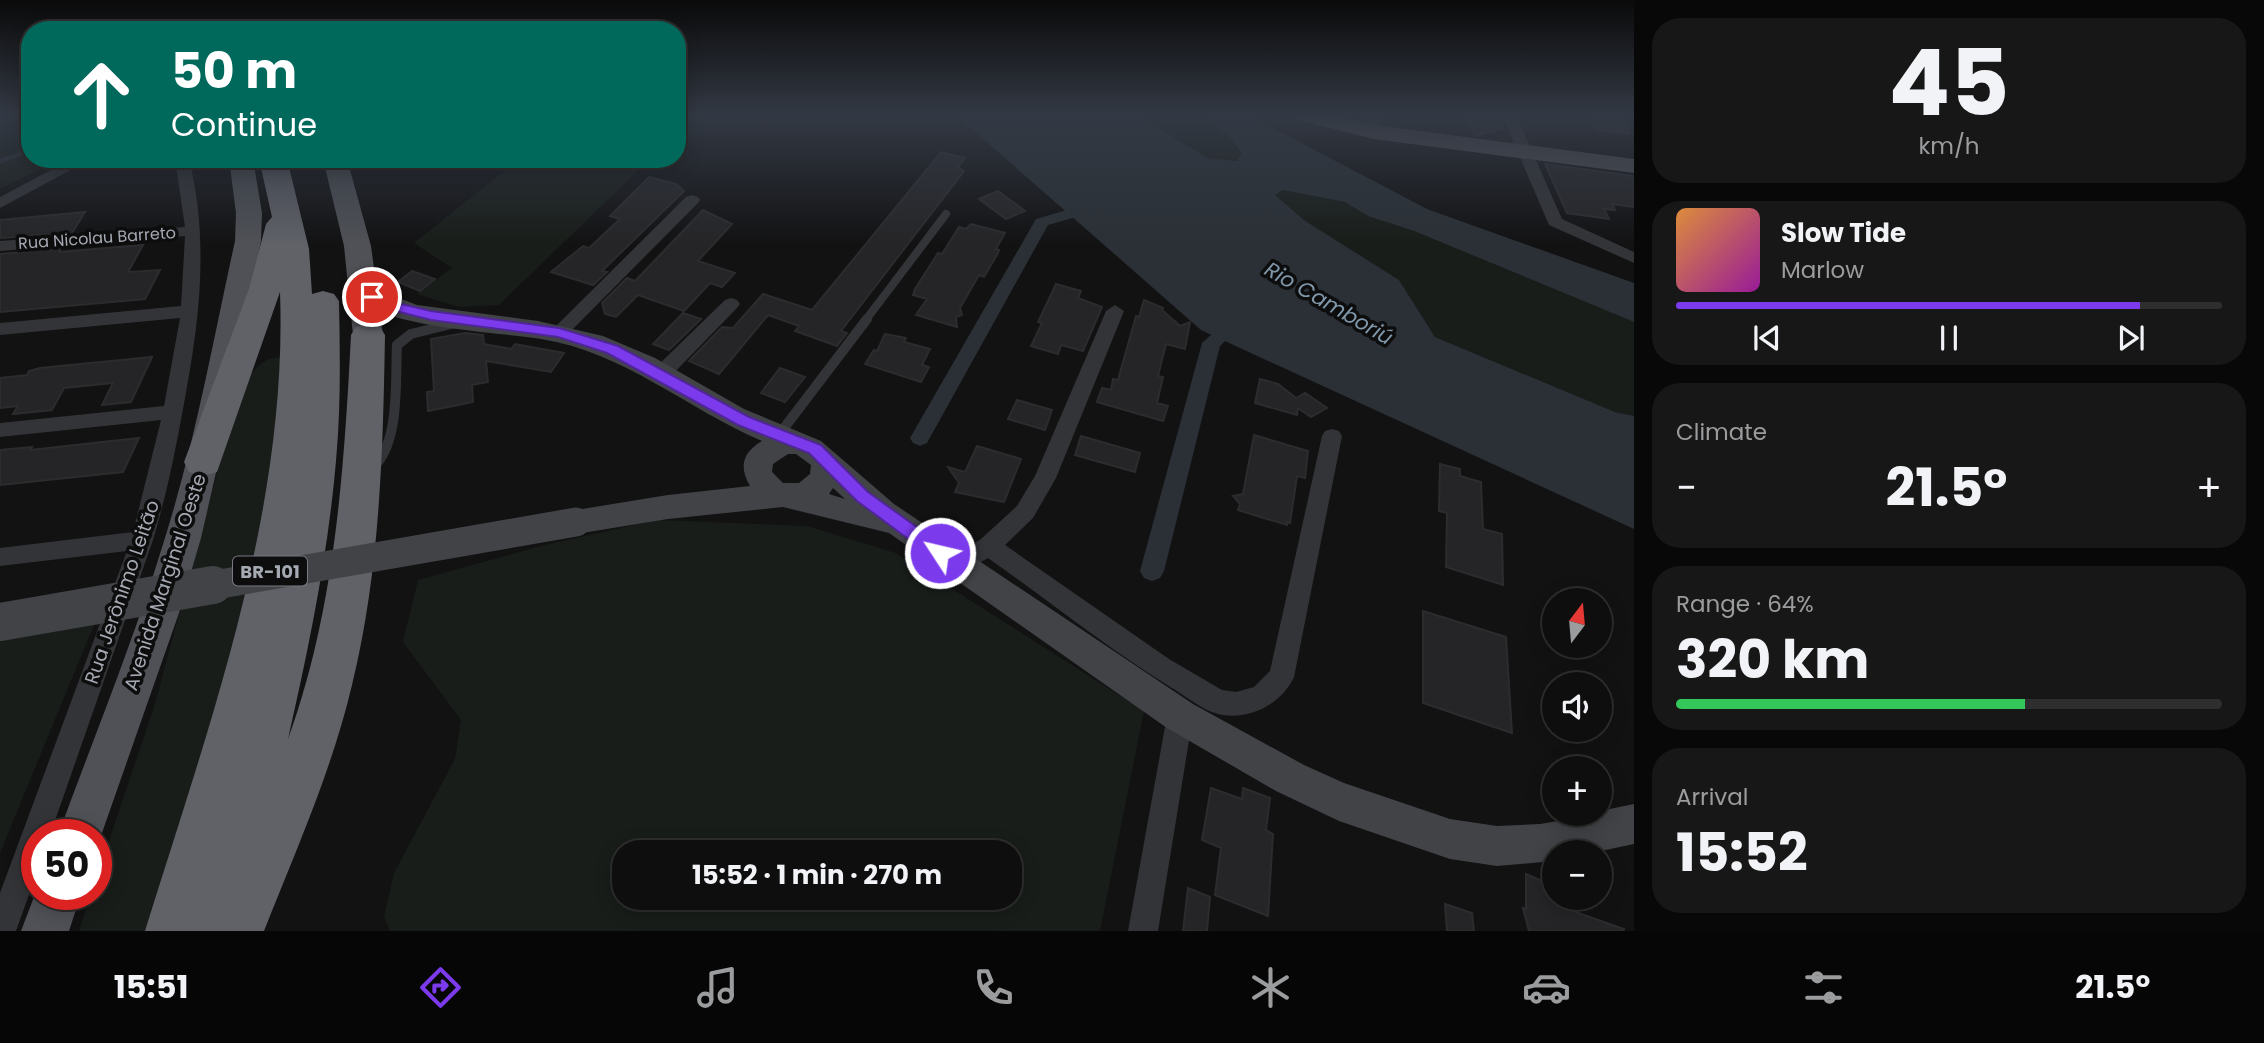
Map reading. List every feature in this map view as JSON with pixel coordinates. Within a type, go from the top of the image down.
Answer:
[{"type":"highway","name":"BR-101","points":[[173,931],[265,598],[286,482],[296,390],[299,312],[285,201],[276,168]]},
{"type":"highway","name":"BR-101","points":[[216,931],[286,645],[317,474],[325,372],[323,301],[312,215],[299,168]]},
{"type":"highway","points":[[203,463],[265,289],[285,201]]},
{"type":"highway","points":[[236,931],[318,719],[337,653],[356,535],[368,335]]},
{"type":"main road","points":[[1575,158],[1634,166]]},
{"type":"main road","name":"Avenida Marginal Oeste","points":[[86,819],[158,612],[203,463],[248,241],[249,213],[242,168]]},
{"type":"main road","points":[[338,168],[359,243],[368,335],[393,324],[431,316]]},
{"type":"main road","points":[[365,293],[389,305],[431,316],[559,333],[596,342],[708,401],[786,439],[815,449],[863,496],[905,529],[1180,716],[1290,778],[1339,801],[1450,839],[1497,845],[1540,844],[1633,828]]},
{"type":"main road","points":[[708,401],[757,469],[764,486],[787,496],[905,529]]},
{"type":"main road","points":[[667,507],[757,469],[766,452],[786,439]]},
{"type":"main road","points":[[0,622],[667,507],[787,496],[816,489],[827,473],[827,463]]},
{"type":"main road","points":[[45,931],[52,910]]},
{"type":"street","points":[[1527,158],[1555,222],[1634,258]]},
{"type":"street","points":[[0,203],[67,168]]},
{"type":"street","name":"Rua Jerônimo Leitão","points":[[1,931],[142,540],[155,497],[191,311],[193,231],[183,168]]},
{"type":"street","points":[[559,333],[692,200]]},
{"type":"street","name":"Rua Nicolau Barreto","points":[[0,246],[193,231]]},
{"type":"street","points":[[661,374],[731,304]]},
{"type":"street","points":[[0,329],[191,311]]},
{"type":"street","points":[[957,565],[989,546],[1025,512],[1045,478],[1115,311]]},
{"type":"street","points":[[0,430],[172,412]]},
{"type":"street","points":[[989,546],[1160,667],[1218,702],[1236,704],[1262,697],[1281,677],[1332,436]]},
{"type":"street","points":[[0,557],[142,540]]},
{"type":"street","points":[[1143,931],[1180,716]]},
{"type":"lane","points":[[786,439],[946,214]]},
{"type":"lane","points":[[361,473],[376,468],[384,460],[390,441],[397,345],[411,334],[470,320]]},
{"type":"shaded area","points":[[0,158],[21,158],[21,168],[43,168],[0,189]]},
{"type":"shaded area","points":[[1212,158],[1239,158],[1238,161]]},
{"type":"shaded area","points":[[508,168],[641,168],[499,305],[459,307],[417,294],[452,268],[414,243]]},
{"type":"shaded area","points":[[1283,190],[1345,202],[1368,216],[1414,231],[1634,322],[1634,416],[1615,412],[1435,337],[1399,280],[1304,220],[1275,195]]},
{"type":"shaded area","points":[[276,357],[285,359],[286,370],[250,586],[155,931],[79,931],[86,910],[112,910],[112,832],[154,707],[233,414],[248,379],[259,365]]},
{"type":"shaded area","points":[[657,520],[807,526],[896,553],[1144,711],[1100,931],[390,931],[384,917],[394,873],[455,759],[461,720],[403,642],[418,580],[545,545]]},
{"type":"shaded area","points":[[96,620],[0,853],[0,636]]},
{"type":"water","name":"Rio Camboriú","points":[[1006,158],[1212,158],[1237,161],[1239,158],[1331,158],[1427,209],[1634,283],[1634,322],[1414,231],[1368,216],[1345,202],[1283,190],[1275,195],[1304,220],[1399,280],[1435,337],[1615,412],[1634,416],[1634,529],[1201,330]]},
{"type":"building","points":[[936,158],[965,158],[958,167],[964,171],[841,331],[847,333],[837,346],[795,331],[799,326],[768,315],[719,374],[689,361],[722,327],[733,328],[763,294],[812,310]]},
{"type":"building","points":[[1545,164],[1634,176],[1634,207],[1612,204],[1615,210],[1604,209],[1609,219],[1567,213]]},
{"type":"building","points":[[649,177],[676,184],[684,191],[602,271],[607,272],[593,285],[551,272],[583,246],[589,248],[620,219],[610,216]]},
{"type":"building","points":[[998,191],[1025,211],[1006,219],[979,199]]},
{"type":"building","points":[[703,210],[732,224],[698,261],[735,273],[722,287],[710,283],[684,311],[638,295],[616,317],[605,314],[602,303],[627,278],[635,281]]},
{"type":"building","points":[[85,212],[72,233],[0,238],[0,220]]},
{"type":"building","points":[[971,224],[1005,233],[996,249],[999,250],[998,253],[984,277],[979,275],[960,308],[962,315],[956,317],[957,327],[916,315],[927,299],[913,295],[915,289],[959,227],[966,229]]},
{"type":"building","points":[[143,245],[128,272],[160,270],[145,299],[0,312],[0,254]]},
{"type":"building","points":[[412,271],[435,279],[420,291],[398,282]]},
{"type":"building","points":[[1056,284],[1081,291],[1078,298],[1102,307],[1083,351],[1061,345],[1058,354],[1031,346],[1042,323],[1038,322]]},
{"type":"building","points":[[1144,300],[1163,308],[1162,310],[1180,326],[1190,322],[1185,349],[1166,344],[1158,376],[1163,377],[1157,403],[1168,406],[1163,421],[1097,402],[1102,388],[1111,390],[1113,379],[1118,380],[1136,316],[1139,317]]},
{"type":"building","points":[[683,313],[701,319],[669,350],[653,344]]},
{"type":"building","points":[[465,333],[483,335],[484,344],[511,349],[515,344],[564,353],[551,372],[486,361],[488,382],[472,385],[473,402],[428,411],[427,392],[434,391],[431,339]]},
{"type":"building","points":[[885,334],[906,338],[904,342],[930,349],[922,365],[929,367],[921,382],[865,364],[874,350],[877,351]]},
{"type":"building","points":[[152,357],[131,402],[102,405],[113,383],[64,388],[52,410],[13,414],[18,406],[0,408],[0,378],[27,375],[29,371],[40,368]]},
{"type":"building","points":[[780,368],[805,377],[785,402],[761,393]]},
{"type":"building","points":[[1260,379],[1278,384],[1296,398],[1305,393],[1327,408],[1311,417],[1298,408],[1297,415],[1255,403]]},
{"type":"building","points":[[1017,400],[1052,410],[1045,430],[1008,419]]},
{"type":"building","points":[[1254,435],[1308,451],[1305,478],[1297,476],[1290,523],[1287,522],[1287,525],[1238,510],[1240,504],[1233,496],[1243,494]]},
{"type":"building","points":[[1081,436],[1140,453],[1135,472],[1075,455]]},
{"type":"building","points":[[139,438],[123,472],[0,485],[0,450],[32,447],[30,450]]},
{"type":"building","points":[[977,446],[1021,459],[1004,502],[955,492],[959,483],[948,467],[965,472]]},
{"type":"building","points":[[1440,464],[1460,469],[1460,476],[1481,482],[1483,529],[1502,534],[1503,585],[1446,567],[1447,513],[1439,511]]},
{"type":"building","points":[[1423,611],[1506,637],[1512,733],[1423,703]]},
{"type":"building","points":[[1211,788],[1242,799],[1243,788],[1270,798],[1266,830],[1273,834],[1268,916],[1215,895],[1221,848],[1202,840]]},
{"type":"building","points":[[1526,874],[1542,881],[1542,910],[1570,910],[1624,929],[1529,931],[1523,908],[1526,909]]},
{"type":"building","points":[[1188,888],[1210,897],[1207,931],[1183,931]]},
{"type":"building","points":[[1445,904],[1472,913],[1474,931],[1447,931]]},
{"type":"waterway","points":[[0,161],[8,158]]},
{"type":"waterway","points":[[920,438],[1042,222],[1098,206]]},
{"type":"waterway","points":[[1152,571],[1211,343],[1238,320]]},
{"type":"route","points":[[372,297],[389,305],[431,316],[559,333],[612,349],[744,421],[794,443],[815,449],[844,480],[883,513],[940,553]]}]
